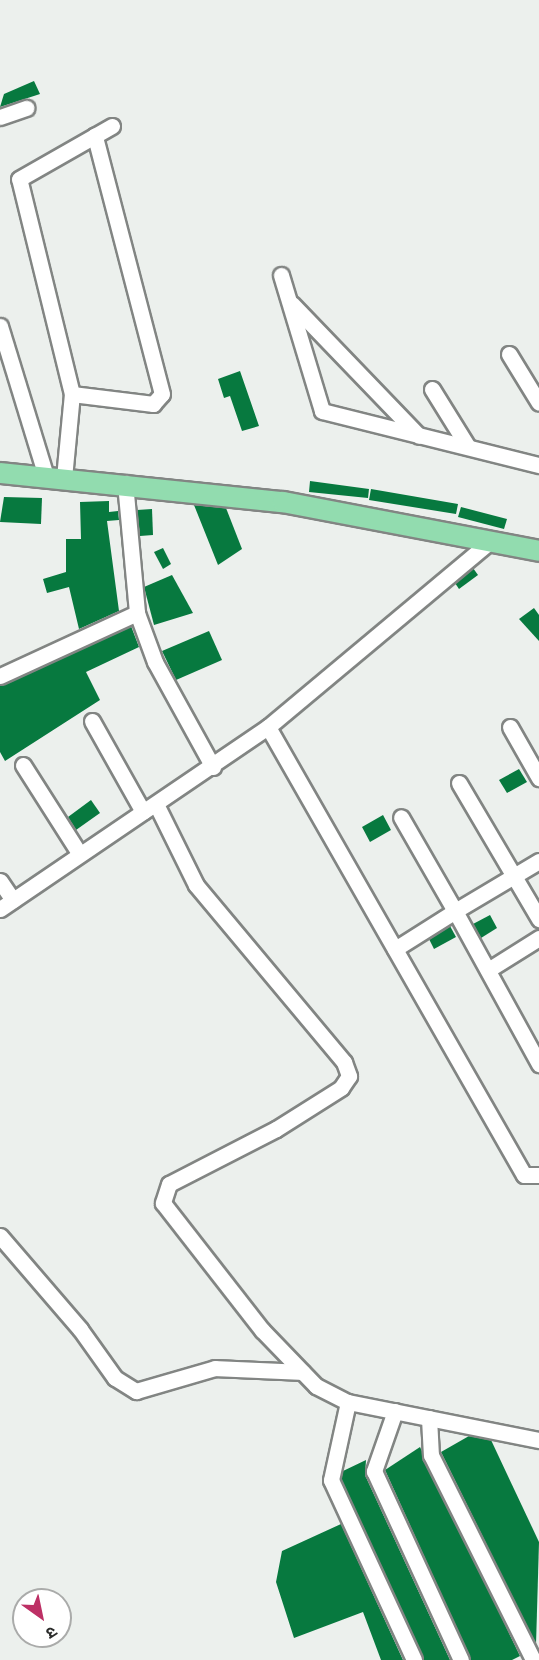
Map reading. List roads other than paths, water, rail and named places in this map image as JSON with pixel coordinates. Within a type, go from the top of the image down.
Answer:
[{"type":"main road","points":[[0,473],[125,483],[283,502],[539,551]]},
{"type":"street","points":[[0,117],[26,108]]},
{"type":"street","points":[[55,477],[72,394],[19,179],[112,126]]},
{"type":"street","points":[[72,394],[153,404],[162,394],[96,135]]},
{"type":"street","points":[[281,275],[322,411],[539,465]]},
{"type":"street","points":[[290,302],[419,436]]},
{"type":"street","points":[[0,326],[55,477]]},
{"type":"street","points":[[510,354],[539,403]]},
{"type":"street","points":[[432,389],[468,447]]},
{"type":"street","points":[[125,483],[137,613],[155,662],[213,767]]},
{"type":"street","points":[[0,881],[6,905],[79,853],[213,767],[268,727],[489,542]]},
{"type":"street","points":[[0,676],[137,613]]},
{"type":"street","points":[[92,721],[150,808],[196,885],[344,1062],[349,1076],[341,1088],[276,1129],[164,1188],[163,1203],[183,1233],[287,1358],[302,1372],[348,1402],[539,1440]]},
{"type":"street","points":[[268,727],[524,1175],[539,1175]]},
{"type":"street","points":[[510,728],[539,778]]},
{"type":"street","points":[[23,765],[79,853]]},
{"type":"street","points":[[459,783],[539,919]]},
{"type":"street","points":[[401,817],[539,1064]]},
{"type":"street","points":[[395,949],[539,861]]},
{"type":"street","points":[[488,970],[539,938]]},
{"type":"street","points":[[0,1236],[80,1329],[115,1378],[136,1391],[215,1368],[302,1372]]},
{"type":"street","points":[[348,1402],[331,1480],[414,1660]]},
{"type":"street","points":[[395,1412],[374,1471],[461,1660]]},
{"type":"street","points":[[429,1418],[431,1455],[533,1658]]}]
